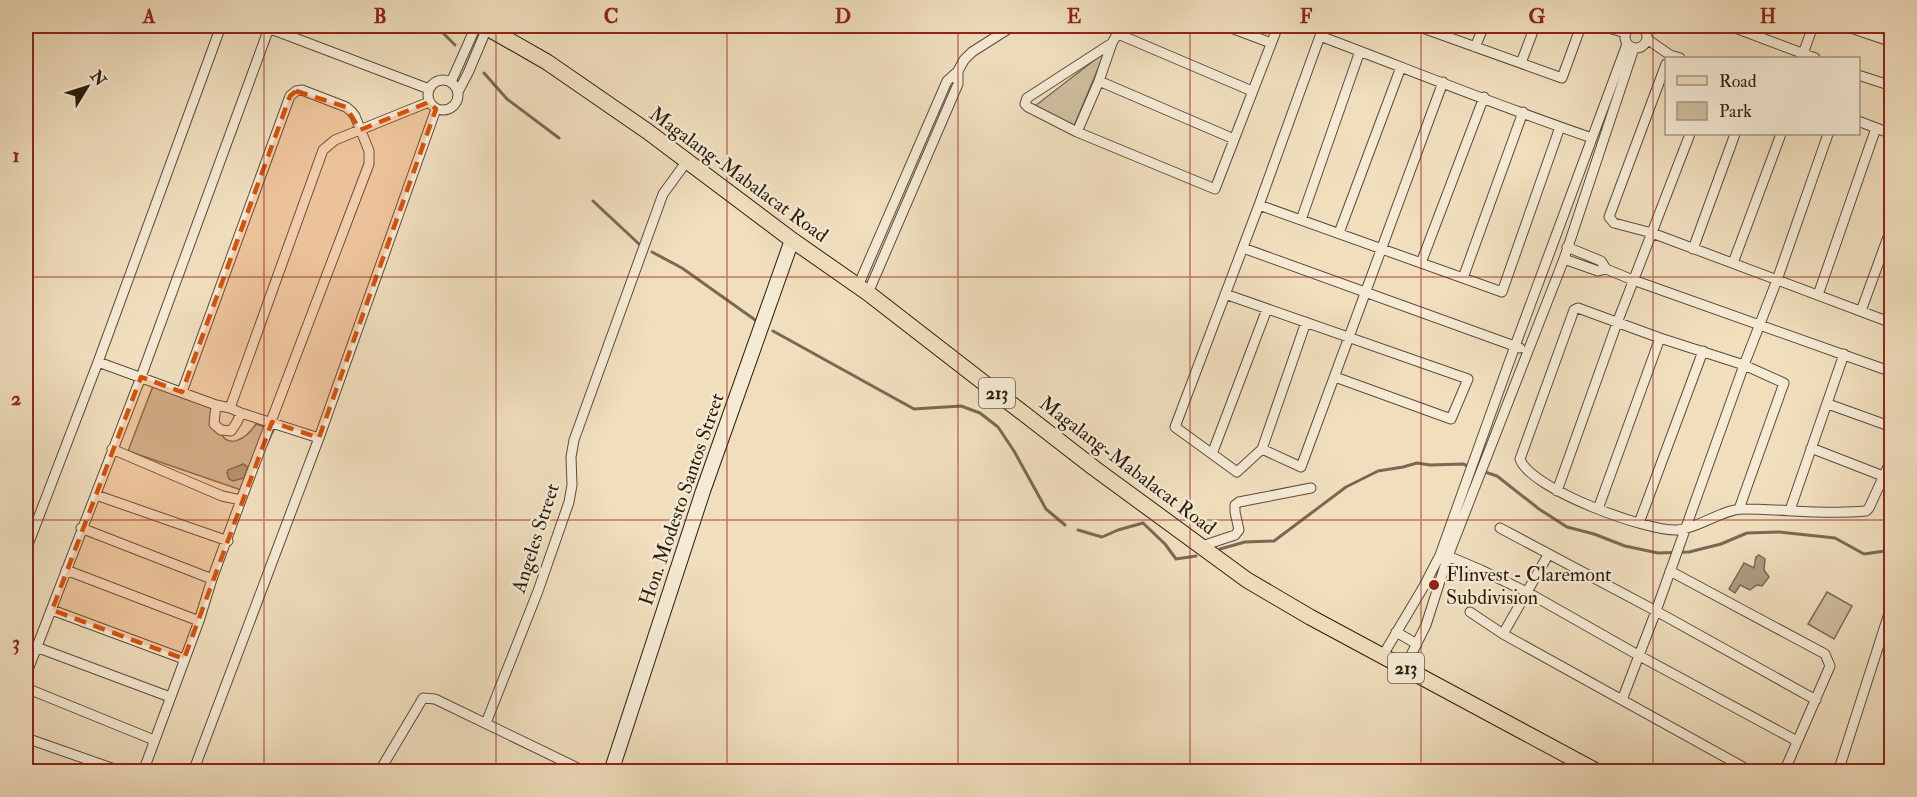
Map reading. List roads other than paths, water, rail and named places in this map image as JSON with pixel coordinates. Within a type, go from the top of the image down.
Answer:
[{"type":"main road","name":"Magalang-Mabalacat Road","points":[[481,29],[547,62],[687,161],[792,240],[863,289],[1095,468],[1247,580],[1598,771]]},
{"type":"street","points":[[26,550],[98,362],[221,26]]},
{"type":"street","points":[[863,289],[866,269],[947,81],[958,71],[972,52],[1013,26]]},
{"type":"street","points":[[1226,26],[1271,44]]},
{"type":"street","points":[[1112,43],[1025,100],[1028,107],[1077,132],[1215,189],[1278,26]]},
{"type":"street","points":[[1417,26],[1435,29],[1475,47],[1562,78],[1581,26]]},
{"type":"street","points":[[1475,47],[1484,26]]},
{"type":"street","points":[[1521,63],[1535,26]]},
{"type":"street","points":[[1601,26],[1626,33]]},
{"type":"street","points":[[1730,26],[1812,57]]},
{"type":"street","points":[[1760,37],[1764,26]]},
{"type":"street","points":[[1803,54],[1814,26]]},
{"type":"street","points":[[1845,26],[1892,42]]},
{"type":"street","points":[[26,675],[141,377],[266,27],[429,89]]},
{"type":"street","points":[[1647,39],[1641,47],[1630,46],[1625,41],[1626,33],[1634,27],[1641,27],[1647,39],[1666,57]]},
{"type":"street","points":[[451,82],[481,29]]},
{"type":"street","points":[[230,408],[323,150],[335,140],[360,130],[433,106],[446,111],[454,106],[481,29]]},
{"type":"street","points":[[1077,132],[1099,81],[1112,43],[1120,30],[1252,91]]},
{"type":"street","points":[[1306,322],[1262,448],[1237,472],[1175,427],[1320,36],[1592,138]]},
{"type":"street","points":[[1405,667],[1426,625],[1444,555],[1483,433],[1592,138],[1630,46]]},
{"type":"street","points":[[1383,655],[1444,555],[1484,468],[1564,259],[1630,46]]},
{"type":"street","points":[[1301,219],[1360,51]]},
{"type":"street","points":[[1339,233],[1401,67]]},
{"type":"street","points":[[1665,67],[1610,217],[1614,223],[1652,233],[1892,323]]},
{"type":"street","points":[[863,289],[876,274],[958,84],[958,71]]},
{"type":"street","points":[[1860,76],[1892,86]]},
{"type":"street","points":[[429,89],[441,80],[451,82],[458,92]]},
{"type":"street","points":[[1099,81],[1234,139]]},
{"type":"street","points":[[1262,448],[1301,467],[1443,82]]},
{"type":"street","points":[[193,771],[319,438],[433,106],[429,89]]},
{"type":"street","points":[[143,771],[199,621],[212,579],[369,165],[369,151],[355,116],[346,107],[302,90],[290,96],[182,392]]},
{"type":"street","points":[[1421,263],[1484,97]]},
{"type":"street","points":[[1463,278],[1523,112]]},
{"type":"street","points":[[1860,122],[1892,134]]},
{"type":"street","points":[[1259,205],[1502,292],[1560,127]]},
{"type":"street","points":[[1818,295],[1876,128]]},
{"type":"street","points":[[1557,491],[1633,280],[1690,135]]},
{"type":"street","points":[[1693,249],[1735,135]]},
{"type":"street","points":[[1733,263],[1781,135]]},
{"type":"street","points":[[1622,700],[1744,364],[1778,280],[1828,135]]},
{"type":"street","name":"Angeles Street","points":[[486,723],[538,591],[569,502],[572,484],[571,457],[578,429],[663,194],[687,161]]},
{"type":"street","points":[[1861,311],[1892,225]]},
{"type":"street","name":"Hon. Modesto Santos Street","points":[[610,771],[703,491],[792,240]]},
{"type":"street","points":[[1567,247],[1601,261],[1606,268],[1633,280],[1892,372]]},
{"type":"street","points":[[1243,248],[1528,351]]},
{"type":"street","points":[[1564,259],[1599,271],[1606,268]]},
{"type":"street","points":[[866,269],[876,274]]},
{"type":"street","points":[[1225,294],[1468,379],[1451,419],[1335,377]]},
{"type":"street","points":[[1739,508],[1784,383],[1744,364],[1660,338],[1578,308],[1574,310],[1520,459],[1525,468],[1557,491],[1598,509],[1639,523],[1664,529],[1685,529],[1739,508],[1866,511],[1892,458]]},
{"type":"street","points":[[1212,454],[1268,309]]},
{"type":"street","points":[[1598,509],[1660,338]]},
{"type":"street","points":[[1639,523],[1703,351]]},
{"type":"street","points":[[1790,510],[1844,354]]},
{"type":"street","points":[[98,362],[216,405],[319,438]]},
{"type":"street","points":[[1828,404],[1892,427]]},
{"type":"street","points":[[216,405],[214,424],[221,430],[231,431],[240,413]]},
{"type":"street","points":[[1483,433],[1495,438]]},
{"type":"street","points":[[1811,448],[1883,476]]},
{"type":"street","points":[[112,449],[222,496],[242,500]]},
{"type":"street","points":[[1202,546],[1235,535],[1239,530],[1235,505],[1239,502],[1311,488]]},
{"type":"street","points":[[96,495],[228,541]]},
{"type":"street","points":[[81,528],[212,579]]},
{"type":"street","points":[[1500,528],[1816,700]]},
{"type":"street","points":[[1444,555],[1527,592],[1797,741]]},
{"type":"street","points":[[1503,634],[1548,555]]},
{"type":"street","points":[[1672,567],[1825,654],[1829,660],[1830,666],[1784,771]]},
{"type":"street","points":[[66,570],[199,621]]},
{"type":"street","points":[[1838,771],[1892,604]]},
{"type":"street","points":[[52,610],[184,659]]},
{"type":"street","points":[[1470,612],[1503,634],[1752,771]]},
{"type":"street","points":[[1396,632],[1417,644]]},
{"type":"street","points":[[36,647],[170,697]]},
{"type":"street","points":[[26,688],[154,740]]},
{"type":"street","points":[[379,771],[423,698],[435,699],[586,771]]},
{"type":"street","points":[[26,738],[99,768],[123,771]]},
{"type":"waterway","points":[[436,26],[455,45]]},
{"type":"waterway","points":[[484,73],[507,99],[559,138]]},
{"type":"waterway","points":[[593,201],[639,244]]},
{"type":"waterway","points":[[652,252],[682,268],[758,322]]},
{"type":"waterway","points":[[773,331],[914,409],[961,406],[980,413],[998,427],[1046,509],[1065,525]]},
{"type":"waterway","points":[[1220,549],[1245,542],[1274,541],[1346,487],[1378,471],[1417,463],[1463,464],[1470,467]]},
{"type":"waterway","points":[[1482,471],[1497,476],[1539,509],[1567,527],[1625,546],[1658,553],[1689,552],[1721,544],[1747,533],[1779,532],[1835,538],[1864,554],[1892,550]]},
{"type":"waterway","points":[[1078,530],[1102,537],[1143,523],[1165,544],[1176,559],[1196,556]]},
{"type":"place","name":"Flinvest - Claremont Subdivision","points":[[1434,585]]}]
